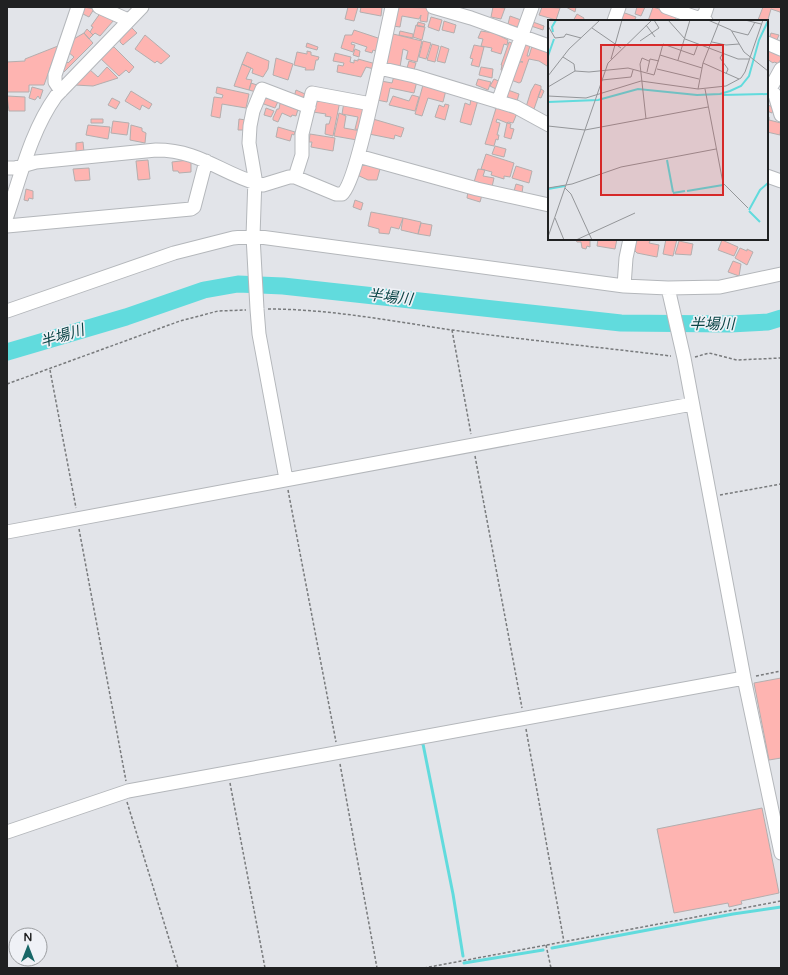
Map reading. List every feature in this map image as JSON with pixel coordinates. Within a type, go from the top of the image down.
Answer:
[{"type":"street","points":[[61,91],[54,82],[55,75],[78,7]]},
{"type":"street","points":[[99,7],[128,20]]},
{"type":"street","points":[[7,216],[41,120],[48,107],[61,91],[142,7]]},
{"type":"street","points":[[7,168],[24,166],[36,162],[156,150],[174,150],[192,155],[254,183],[263,185],[289,177],[295,177],[336,194],[342,194],[347,188],[358,156],[380,68],[392,7]]},
{"type":"street","points":[[433,7],[548,46]]},
{"type":"street","points":[[498,102],[532,7]]},
{"type":"street","points":[[614,20],[619,7]]},
{"type":"street","points":[[666,7],[701,20],[708,7]]},
{"type":"street","points":[[768,44],[781,50]]},
{"type":"street","points":[[380,68],[414,76],[525,110],[548,124]]},
{"type":"street","points":[[781,69],[770,89],[775,95],[781,115]]},
{"type":"street","points":[[286,479],[259,334],[253,239],[254,169],[249,143],[250,126],[253,111],[262,89],[309,106]]},
{"type":"street","points":[[295,177],[302,155],[302,134],[312,93],[371,104]]},
{"type":"street","points":[[358,156],[477,189],[548,205]]},
{"type":"street","points":[[7,226],[191,209],[194,207],[206,161]]},
{"type":"street","points":[[768,176],[781,181]]},
{"type":"street","points":[[7,311],[174,253],[233,238],[253,239],[624,286],[669,290],[720,287],[781,274]]},
{"type":"street","points":[[624,286],[626,258],[630,240]]},
{"type":"street","points":[[669,290],[684,356],[744,678],[781,853]]},
{"type":"street","points":[[7,532],[692,404]]},
{"type":"street","points":[[7,832],[127,795],[229,774],[744,678]]},
{"type":"path","points":[[7,384],[50,370],[180,321],[218,311],[257,308],[298,309],[352,315],[452,330],[684,356],[695,357],[709,353],[737,360],[781,358]]},
{"type":"path","points":[[452,330],[564,942]]},
{"type":"path","points":[[50,370],[127,795],[178,968]]},
{"type":"path","points":[[286,479],[377,968]]},
{"type":"path","points":[[710,496],[781,484]]},
{"type":"path","points":[[744,678],[781,671]]},
{"type":"path","points":[[229,774],[265,968]]},
{"type":"path","points":[[424,968],[781,901]]},
{"type":"path","points":[[546,945],[551,968]]},
{"type":"building","points":[[84,7],[94,9],[89,17],[81,13]]},
{"type":"building","points":[[348,7],[358,7],[354,21],[345,19]]},
{"type":"building","points":[[361,7],[382,7],[381,16],[360,12]]},
{"type":"building","points":[[396,7],[429,8],[427,22],[420,21],[421,15],[419,19],[402,16],[400,27],[393,26],[395,11],[398,12]]},
{"type":"building","points":[[493,7],[505,8],[501,19],[491,17]]},
{"type":"building","points":[[542,7],[560,8],[556,20],[539,15]]},
{"type":"building","points":[[566,7],[576,7],[575,12]]},
{"type":"building","points":[[637,7],[645,7],[641,16],[635,14]]},
{"type":"building","points":[[653,7],[677,15],[675,20],[648,20]]},
{"type":"building","points":[[763,7],[781,7],[781,14],[780,12],[771,9],[768,20],[758,20]]},
{"type":"building","points":[[101,12],[114,20],[100,36],[95,33],[93,35],[90,32],[93,27],[91,26]]},
{"type":"building","points":[[622,12],[636,17],[634,20],[619,20]]},
{"type":"building","points":[[577,14],[584,18],[583,20],[574,20]]},
{"type":"building","points":[[510,16],[521,20],[519,28],[508,24]]},
{"type":"building","points":[[431,17],[442,20],[439,31],[428,27]]},
{"type":"building","points":[[444,21],[456,25],[454,33],[442,30]]},
{"type":"building","points":[[418,22],[425,24],[424,27],[417,26]]},
{"type":"building","points":[[533,22],[544,26],[543,30],[531,26]]},
{"type":"building","points":[[416,25],[425,27],[422,40],[413,37]]},
{"type":"building","points":[[131,27],[137,33],[123,45],[120,42],[120,38]]},
{"type":"building","points":[[87,29],[93,35],[89,39],[84,33]]},
{"type":"building","points":[[354,30],[381,39],[378,52],[373,50],[372,53],[365,51],[367,47],[352,42],[351,44],[355,45],[353,52],[341,48],[345,35],[352,35]]},
{"type":"building","points":[[400,31],[413,34],[413,38],[399,35]]},
{"type":"building","points":[[481,31],[494,33],[508,40],[507,45],[504,44],[501,54],[491,51],[492,48],[481,46],[483,39],[478,38]]},
{"type":"building","points":[[84,33],[93,43],[64,72],[62,70],[66,61],[68,63],[74,57],[68,52],[72,40]]},
{"type":"building","points":[[389,33],[422,41],[417,62],[406,59],[408,51],[403,49],[400,67],[382,63]]},
{"type":"building","points":[[771,33],[779,35],[776,42],[769,40]]},
{"type":"building","points":[[145,35],[170,56],[161,64],[157,61],[155,63],[135,49]]},
{"type":"building","points":[[524,39],[531,42],[527,56],[529,56],[532,46],[548,52],[548,66],[539,61],[529,59],[521,82],[519,83],[511,80],[517,62],[523,62],[516,60]]},
{"type":"building","points":[[423,41],[431,43],[426,59],[419,57]]},
{"type":"building","points":[[509,42],[514,44],[503,71],[501,70],[501,65]]},
{"type":"building","points":[[307,43],[318,47],[317,50],[306,47]]},
{"type":"building","points":[[432,44],[439,46],[435,62],[427,60]]},
{"type":"building","points":[[474,45],[484,47],[479,67],[471,65],[473,59],[470,58]]},
{"type":"building","points":[[58,46],[44,85],[29,85],[29,92],[7,92],[7,62],[25,61],[25,59]]},
{"type":"building","points":[[441,46],[449,49],[445,63],[437,61]]},
{"type":"building","points":[[768,46],[781,53],[781,59],[773,71],[777,63],[773,63],[768,60]]},
{"type":"building","points":[[114,47],[134,67],[129,73],[126,70],[119,76],[100,58],[110,48]]},
{"type":"building","points":[[355,49],[360,51],[359,57],[353,55]]},
{"type":"building","points":[[307,51],[311,52],[311,55],[319,57],[318,60],[316,60],[314,70],[305,70],[306,68],[294,65],[297,52],[307,54]]},
{"type":"building","points":[[247,52],[269,61],[268,69],[263,77],[252,73],[253,69],[242,64]]},
{"type":"building","points":[[335,53],[351,57],[350,62],[354,63],[354,60],[358,61],[358,59],[376,64],[374,69],[366,67],[361,77],[337,72],[338,65],[343,66],[344,63],[333,61]]},
{"type":"building","points":[[276,58],[293,64],[288,80],[273,75]]},
{"type":"building","points":[[409,61],[416,63],[414,70],[407,68]]},
{"type":"building","points":[[242,64],[251,68],[246,79],[252,80],[249,90],[234,86]]},
{"type":"building","points":[[107,67],[118,78],[93,86],[75,85],[89,69],[98,77]]},
{"type":"building","points":[[481,67],[493,69],[492,78],[479,75]]},
{"type":"building","points":[[394,76],[417,81],[414,93],[390,88],[387,102],[377,100],[381,81],[392,83]]},
{"type":"building","points":[[478,79],[491,82],[488,90],[476,85]]},
{"type":"building","points":[[494,79],[501,82],[498,90],[490,86]]},
{"type":"building","points":[[251,83],[257,85],[256,92],[249,90]]},
{"type":"building","points":[[535,84],[541,86],[541,89],[534,109],[526,107]]},
{"type":"building","points":[[423,85],[446,90],[443,102],[428,98],[422,116],[415,114]]},
{"type":"building","points":[[32,87],[43,90],[40,99],[38,96],[35,100],[29,98]]},
{"type":"building","points":[[217,87],[249,94],[246,108],[222,104],[220,118],[211,116],[214,97],[222,98],[223,95],[216,93]]},
{"type":"building","points":[[541,89],[544,91],[541,98],[538,97]]},
{"type":"building","points":[[296,90],[305,94],[302,101],[294,97]]},
{"type":"building","points":[[508,90],[519,94],[517,101],[506,98]]},
{"type":"building","points":[[131,91],[152,104],[149,109],[142,105],[140,110],[125,101]]},
{"type":"building","points":[[266,91],[280,97],[275,108],[261,103]]},
{"type":"building","points":[[412,95],[419,97],[415,111],[389,105],[393,96],[409,101]]},
{"type":"building","points":[[7,96],[25,97],[25,111],[9,111]]},
{"type":"building","points":[[315,97],[340,101],[333,136],[325,134],[326,124],[329,124],[331,117],[325,116],[326,114],[313,112]]},
{"type":"building","points":[[112,98],[120,102],[116,109],[108,105]]},
{"type":"building","points":[[281,98],[299,106],[296,116],[292,115],[291,117],[282,113],[278,122],[273,120],[273,118],[277,109],[279,109]]},
{"type":"building","points":[[471,98],[478,100],[471,125],[460,122],[465,103],[470,105]]},
{"type":"building","points":[[344,102],[366,107],[361,130],[355,129],[358,117],[342,114]]},
{"type":"building","points":[[445,104],[449,105],[445,120],[435,117],[439,105],[444,107]]},
{"type":"building","points":[[497,105],[517,113],[513,123],[507,123],[497,119],[496,122],[500,123],[497,135],[499,135],[494,146],[485,144]]},
{"type":"building","points":[[768,105],[774,107],[772,113],[768,111]]},
{"type":"building","points":[[266,108],[274,111],[271,117],[264,115]]},
{"type":"building","points":[[339,113],[346,116],[344,128],[361,131],[357,140],[334,136]]},
{"type":"building","points":[[768,116],[769,120],[781,123],[780,135],[768,132]]},
{"type":"building","points":[[91,119],[103,119],[103,123],[91,123]]},
{"type":"building","points":[[239,119],[246,120],[246,130],[238,130]]},
{"type":"building","points":[[373,119],[404,128],[401,137],[395,135],[394,139],[369,134]]},
{"type":"building","points":[[113,121],[129,123],[127,135],[111,133]]},
{"type":"building","points":[[507,123],[511,124],[510,128],[514,129],[511,139],[504,137]]},
{"type":"building","points":[[88,125],[110,127],[108,139],[86,135]]},
{"type":"building","points":[[131,125],[142,128],[142,131],[146,133],[145,143],[130,140]]},
{"type":"building","points":[[278,127],[295,132],[294,135],[292,134],[290,141],[276,137]]},
{"type":"building","points":[[310,134],[335,138],[333,151],[311,147],[312,142],[309,142]]},
{"type":"building","points":[[83,142],[84,152],[76,152],[76,143]]},
{"type":"building","points":[[495,146],[506,149],[504,157],[492,154]]},
{"type":"building","points":[[486,154],[514,163],[510,177],[504,176],[504,179],[491,175],[492,172],[481,169]]},
{"type":"building","points":[[148,160],[150,179],[138,180],[136,161]]},
{"type":"building","points":[[188,160],[191,162],[191,172],[179,173],[178,171],[173,171],[172,162]]},
{"type":"building","points":[[360,163],[380,169],[377,180],[368,180],[357,175]]},
{"type":"building","points":[[516,166],[532,171],[529,183],[512,178]]},
{"type":"building","points":[[89,168],[90,180],[75,181],[73,169]]},
{"type":"building","points":[[478,169],[485,170],[483,176],[494,178],[492,187],[474,182]]},
{"type":"building","points":[[516,184],[523,186],[522,193],[514,191]]},
{"type":"building","points":[[26,189],[33,191],[33,199],[29,198],[28,201],[24,200]]},
{"type":"building","points":[[468,191],[482,195],[480,202],[467,198]]},
{"type":"building","points":[[355,200],[363,203],[361,210],[353,207]]},
{"type":"building","points":[[371,212],[403,218],[399,229],[391,227],[389,234],[379,233],[379,229],[368,226]]},
{"type":"building","points":[[403,218],[421,222],[418,234],[401,230]]},
{"type":"building","points":[[421,223],[432,225],[430,236],[418,234]]},
{"type":"building","points":[[576,240],[590,240],[590,247],[587,246],[586,249],[582,248],[581,242],[577,242]]},
{"type":"building","points":[[598,240],[617,240],[615,249],[597,246]]},
{"type":"building","points":[[636,240],[650,240],[649,243],[659,245],[657,257],[637,253],[635,251]]},
{"type":"building","points":[[666,240],[677,240],[673,256],[663,254]]},
{"type":"building","points":[[722,240],[738,247],[734,256],[718,250]]},
{"type":"building","points":[[679,241],[693,244],[691,255],[675,254]]},
{"type":"building","points":[[740,248],[753,252],[747,265],[735,258]]},
{"type":"building","points":[[733,261],[741,264],[739,276],[728,272]]},
{"type":"building","points":[[781,678],[781,758],[769,760],[754,683]]},
{"type":"building","points":[[762,808],[779,893],[741,901],[742,904],[729,907],[728,903],[674,913],[657,829]]},
{"type":"waterway","name":"半場川","points":[[7,352],[126,317],[204,290],[238,284],[283,286],[621,323],[730,324],[768,322],[781,318]]},
{"type":"waterway","points":[[418,743],[423,744],[453,894],[463,956]]},
{"type":"waterway","points":[[552,948],[733,914],[781,907]]},
{"type":"waterway","points":[[464,963],[543,950]]}]
